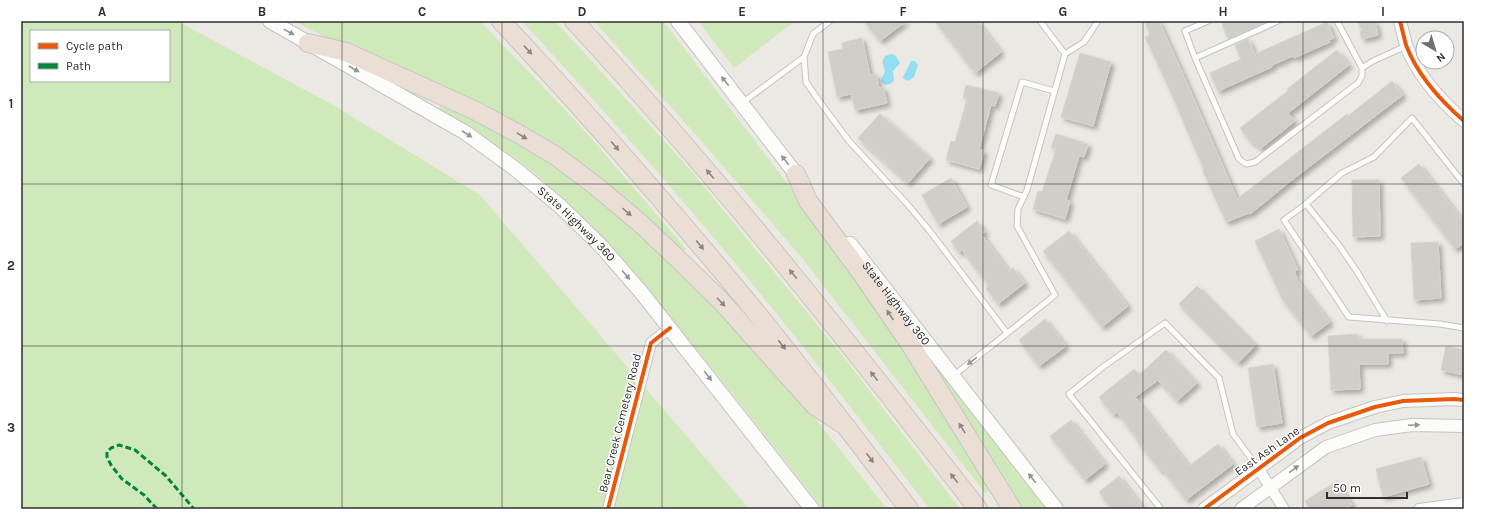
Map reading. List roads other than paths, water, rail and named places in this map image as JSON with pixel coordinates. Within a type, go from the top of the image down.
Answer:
[{"type":"highway","points":[[501,21],[594,123],[698,242],[761,318],[847,427],[909,509]]},
{"type":"highway","points":[[574,21],[682,141],[802,284],[978,509]]},
{"type":"highway","points":[[308,43],[346,52],[431,90],[476,111],[556,156],[597,187],[640,223],[722,302],[816,406],[847,427]]},
{"type":"highway","points":[[796,174],[808,201],[862,274],[912,347],[1012,509]]},
{"type":"main road","name":"State Highway 360","points":[[270,21],[466,133],[514,168],[560,206],[602,247],[670,328],[812,509]]},
{"type":"main road","name":"State Highway 360","points":[[678,21],[1056,509]]},
{"type":"street","points":[[1400,21],[1407,46],[1421,73],[1448,107],[1464,121]]},
{"type":"street","name":"Bear Creek Cemetery Road","points":[[608,509],[650,343],[670,328]]},
{"type":"street","name":"East Ash Lane","points":[[1204,509],[1300,438],[1328,423],[1375,407],[1403,401],[1464,400]]},
{"type":"street","points":[[1241,509],[1326,447],[1375,430],[1412,424],[1464,426]]},
{"type":"street","points":[[1258,468],[1284,509]]},
{"type":"street","points":[[1419,509],[1464,503]]},
{"type":"lane","points":[[830,21],[813,34],[804,57],[806,82],[816,98],[849,141],[929,230],[1007,333]]},
{"type":"lane","points":[[1040,21],[1064,54]]},
{"type":"lane","points":[[953,376],[1055,295],[1017,226],[1018,210],[1027,190],[1064,54],[1084,42],[1098,21]]},
{"type":"lane","points":[[1208,21],[1185,31],[1195,58],[1239,159],[1246,164],[1255,162],[1358,83],[1362,76],[1362,68],[1337,21]]},
{"type":"lane","points":[[1195,58],[1278,21]]},
{"type":"lane","points":[[1362,68],[1373,61],[1407,46]]},
{"type":"lane","points":[[742,103],[804,57]]},
{"type":"lane","points":[[1024,197],[991,185],[1022,82],[1054,91]]},
{"type":"lane","points":[[1464,184],[1412,118],[1374,157],[1342,173],[1306,204],[1284,220],[1349,316],[1440,324],[1464,328]]},
{"type":"lane","points":[[1306,204],[1338,244],[1387,320]]},
{"type":"lane","points":[[1161,509],[1069,394],[1103,367],[1165,323],[1219,378],[1233,434],[1258,468]]},
{"type":"water","points":[[892,54],[896,56],[900,63],[893,71],[894,80],[892,83],[886,85],[882,83],[881,80],[885,71],[883,60],[885,56]]},
{"type":"water","points":[[911,61],[915,61],[918,65],[914,77],[908,81],[903,77]]}]
